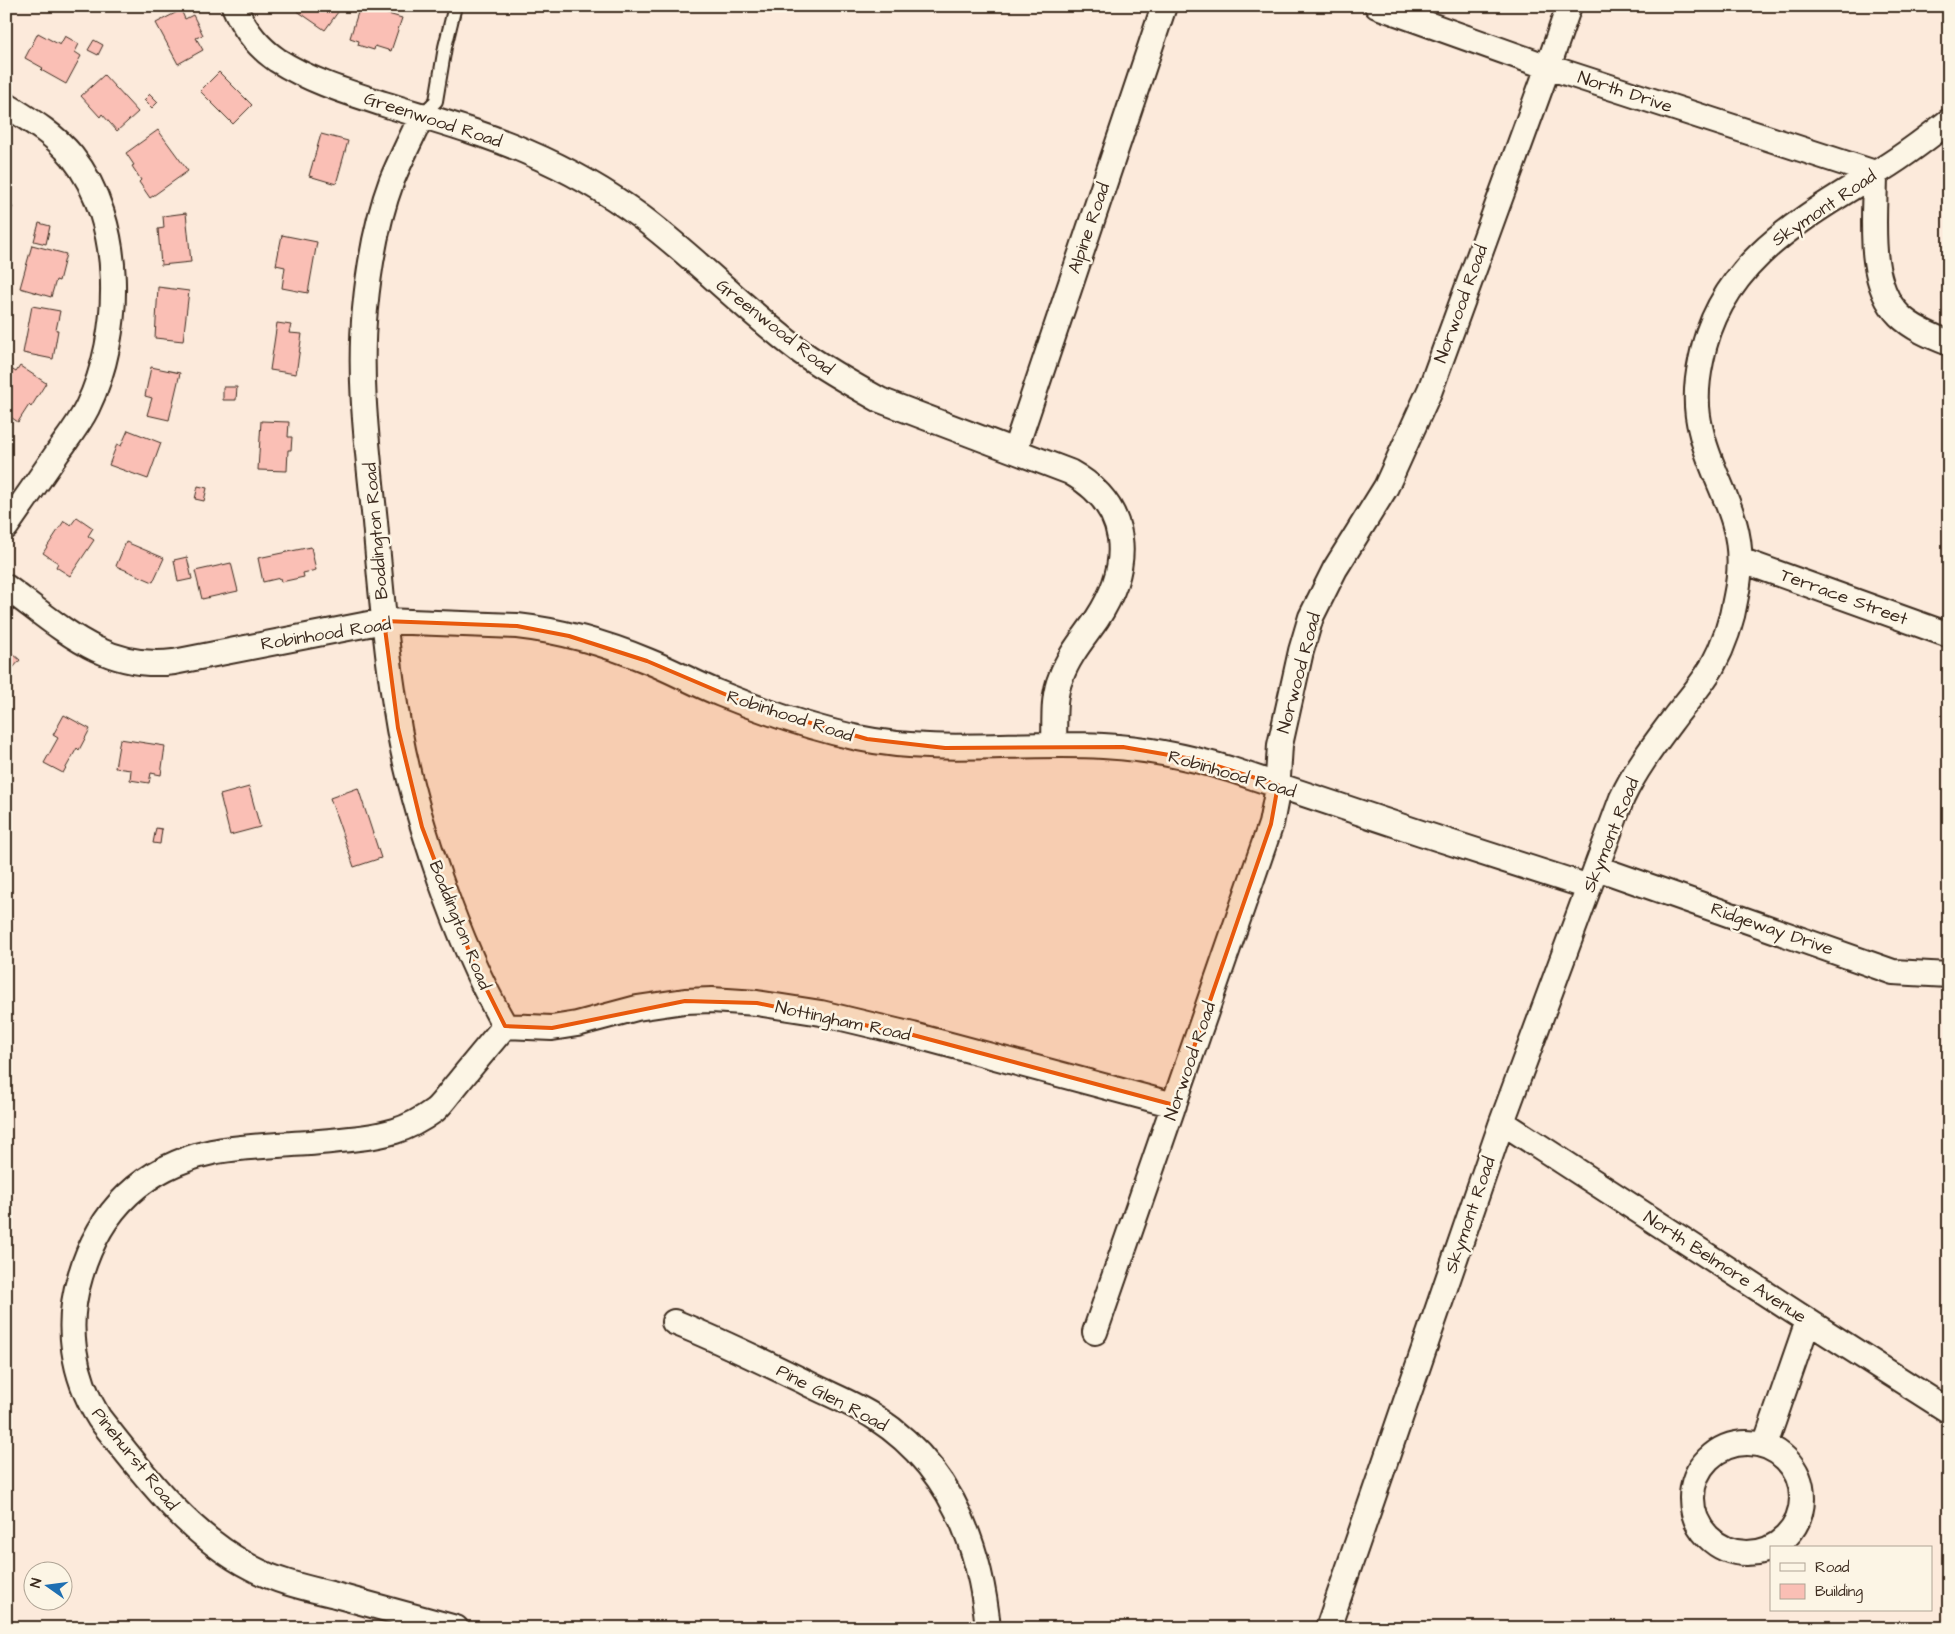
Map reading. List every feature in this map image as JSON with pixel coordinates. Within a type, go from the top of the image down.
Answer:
[{"type":"street","name":"Greenwood Road","points":[[234,6],[251,34],[277,60],[308,76],[340,90],[496,139],[550,162],[581,179],[642,218],[778,334],[836,375],[880,400],[1070,472],[1091,485],[1112,510],[1121,537],[1121,561],[1116,581],[1106,603],[1076,647],[1060,678],[1056,695],[1054,745]]},
{"type":"street","name":"Alpine Road","points":[[1015,450],[1164,6]]},
{"type":"street","name":"North Drive","points":[[1377,6],[1548,67],[1875,173]]},
{"type":"street","name":"Norwood Road","points":[[1095,1332],[1271,824],[1278,786],[1280,745],[1300,651],[1311,617],[1335,569],[1386,487],[1426,399],[1569,6]]},
{"type":"street","points":[[6,105],[51,134],[71,154],[85,174],[106,222],[112,281],[109,328],[102,369],[94,392],[77,425],[6,527]]},
{"type":"street","name":"Boddington Road","points":[[422,115],[392,182],[381,219],[368,289],[363,338],[363,398],[384,622],[398,728],[422,827],[452,911],[486,993],[505,1026]]},
{"type":"street","name":"Skymont Road","points":[[1328,1628],[1502,1122],[1622,798],[1631,779],[1698,688],[1719,652],[1730,622],[1736,596],[1740,560],[1732,517],[1718,483],[1700,427],[1698,384],[1706,339],[1723,301],[1743,271],[1757,256],[1783,233],[1824,204],[1875,173],[1949,121]]},
{"type":"street","points":[[1875,173],[1876,253],[1881,287],[1890,304],[1905,320],[1923,332],[1949,343]]},
{"type":"street","name":"Terrace Street","points":[[1740,560],[1949,635]]},
{"type":"street","name":"Robinhood Road","points":[[6,587],[88,646],[115,658],[139,663],[174,662],[384,622],[517,626],[569,636],[648,661],[721,694],[828,731],[906,745],[945,748],[1054,745],[1112,746],[1177,756],[1219,766],[1278,786],[1593,877]]},
{"type":"street","name":"Ridgeway Drive","points":[[1593,877],[1893,972],[1949,975]]},
{"type":"street","name":"Nottingham Road","points":[[505,1026],[552,1028],[577,1024],[637,1008],[685,1001],[712,1000],[757,1003],[821,1013],[1174,1105]]},
{"type":"street","name":"Pinehurst Road","points":[[456,1628],[274,1578],[240,1562],[204,1535],[163,1496],[99,1418],[91,1404],[80,1380],[74,1349],[73,1327],[76,1287],[91,1245],[103,1222],[126,1196],[144,1182],[185,1160],[213,1152],[349,1140],[395,1131],[436,1109],[505,1026]]},
{"type":"street","name":"North Belmore Avenue","points":[[1502,1122],[1949,1411]]},
{"type":"street","points":[[1765,1445],[1808,1321]]},
{"type":"street","name":"Pine Glen Road","points":[[674,1322],[721,1340],[875,1417],[913,1449],[944,1487],[964,1522],[983,1584],[988,1628]]},
{"type":"street","points":[[1770,1548],[1755,1553],[1732,1551],[1710,1540],[1696,1519],[1692,1494],[1696,1478],[1710,1457],[1724,1448],[1740,1443],[1765,1445],[1786,1458],[1798,1477],[1802,1500],[1800,1515],[1788,1535],[1773,1546]]},
{"type":"lane","points":[[422,115],[436,101],[445,47],[455,6]]},
{"type":"highlighted area","points":[[384,621],[517,626],[569,636],[647,661],[755,707],[867,739],[945,748],[1123,747],[1198,760],[1278,785],[1271,824],[1174,1105],[913,1035],[757,1003],[685,1001],[552,1028],[505,1026],[473,962],[422,827],[398,728]]},
{"type":"building","points":[[290,6],[330,6],[338,12],[325,30]]},
{"type":"building","points":[[360,6],[402,18],[391,51],[375,46],[374,50],[358,45],[359,41],[350,38]]},
{"type":"building","points":[[181,10],[185,19],[193,15],[203,35],[196,38],[203,50],[178,64],[156,23]]},
{"type":"building","points":[[38,33],[60,45],[65,36],[79,44],[75,52],[81,56],[66,84],[41,70],[43,68],[25,58]]},
{"type":"building","points":[[94,40],[103,45],[98,55],[88,50]]},
{"type":"building","points":[[219,72],[252,105],[233,124],[200,91]]},
{"type":"building","points":[[104,75],[138,112],[117,131],[102,114],[100,117],[81,96]]},
{"type":"building","points":[[150,94],[158,102],[152,108],[144,100]]},
{"type":"building","points":[[158,130],[188,171],[150,198],[139,182],[141,180],[126,153]]},
{"type":"building","points":[[321,134],[348,141],[336,184],[309,176]]},
{"type":"building","points":[[6,202],[13,207],[9,214],[6,212]]},
{"type":"building","points":[[186,213],[191,262],[161,265],[158,229],[164,228],[163,216]]},
{"type":"building","points":[[39,223],[50,226],[46,244],[34,241]]},
{"type":"building","points":[[282,235],[317,242],[308,293],[282,288],[285,267],[276,265]]},
{"type":"building","points":[[32,245],[66,254],[59,281],[56,280],[51,297],[20,288]]},
{"type":"building","points":[[158,287],[189,291],[183,341],[155,338]]},
{"type":"building","points":[[32,306],[60,311],[53,359],[23,353]]},
{"type":"building","points":[[277,323],[291,325],[289,333],[302,334],[296,374],[270,370]]},
{"type":"building","points":[[6,366],[16,372],[20,366],[46,383],[31,407],[29,405],[18,422],[6,414]]},
{"type":"building","points":[[151,367],[180,373],[169,420],[147,415],[152,398],[145,396]]},
{"type":"building","points":[[223,387],[237,387],[236,400],[223,400]]},
{"type":"building","points":[[261,421],[289,422],[288,437],[292,437],[291,450],[288,450],[287,471],[258,470]]},
{"type":"building","points":[[128,430],[161,443],[148,479],[109,465],[117,444],[121,446]]},
{"type":"building","points":[[198,486],[207,488],[204,501],[195,499]]},
{"type":"building","points":[[77,517],[93,528],[88,536],[94,540],[70,576],[56,567],[58,563],[43,553],[64,521],[71,525]]},
{"type":"building","points":[[126,542],[164,558],[153,582],[116,566]]},
{"type":"building","points":[[311,547],[316,570],[303,573],[304,577],[281,582],[280,578],[263,582],[258,558]]},
{"type":"building","points":[[187,557],[192,579],[178,582],[174,560]]},
{"type":"building","points":[[231,563],[238,591],[202,599],[195,571]]},
{"type":"building","points":[[6,648],[20,660],[6,676]]},
{"type":"building","points":[[64,715],[90,729],[79,750],[77,748],[63,773],[44,763],[58,738],[53,735]]},
{"type":"building","points":[[120,739],[165,746],[161,775],[151,773],[149,783],[130,780],[131,770],[115,768]]},
{"type":"building","points":[[249,787],[260,827],[230,835],[220,795]]},
{"type":"building","points":[[358,788],[381,858],[354,867],[330,798]]},
{"type":"building","points":[[156,828],[162,829],[160,844],[153,843]]}]
